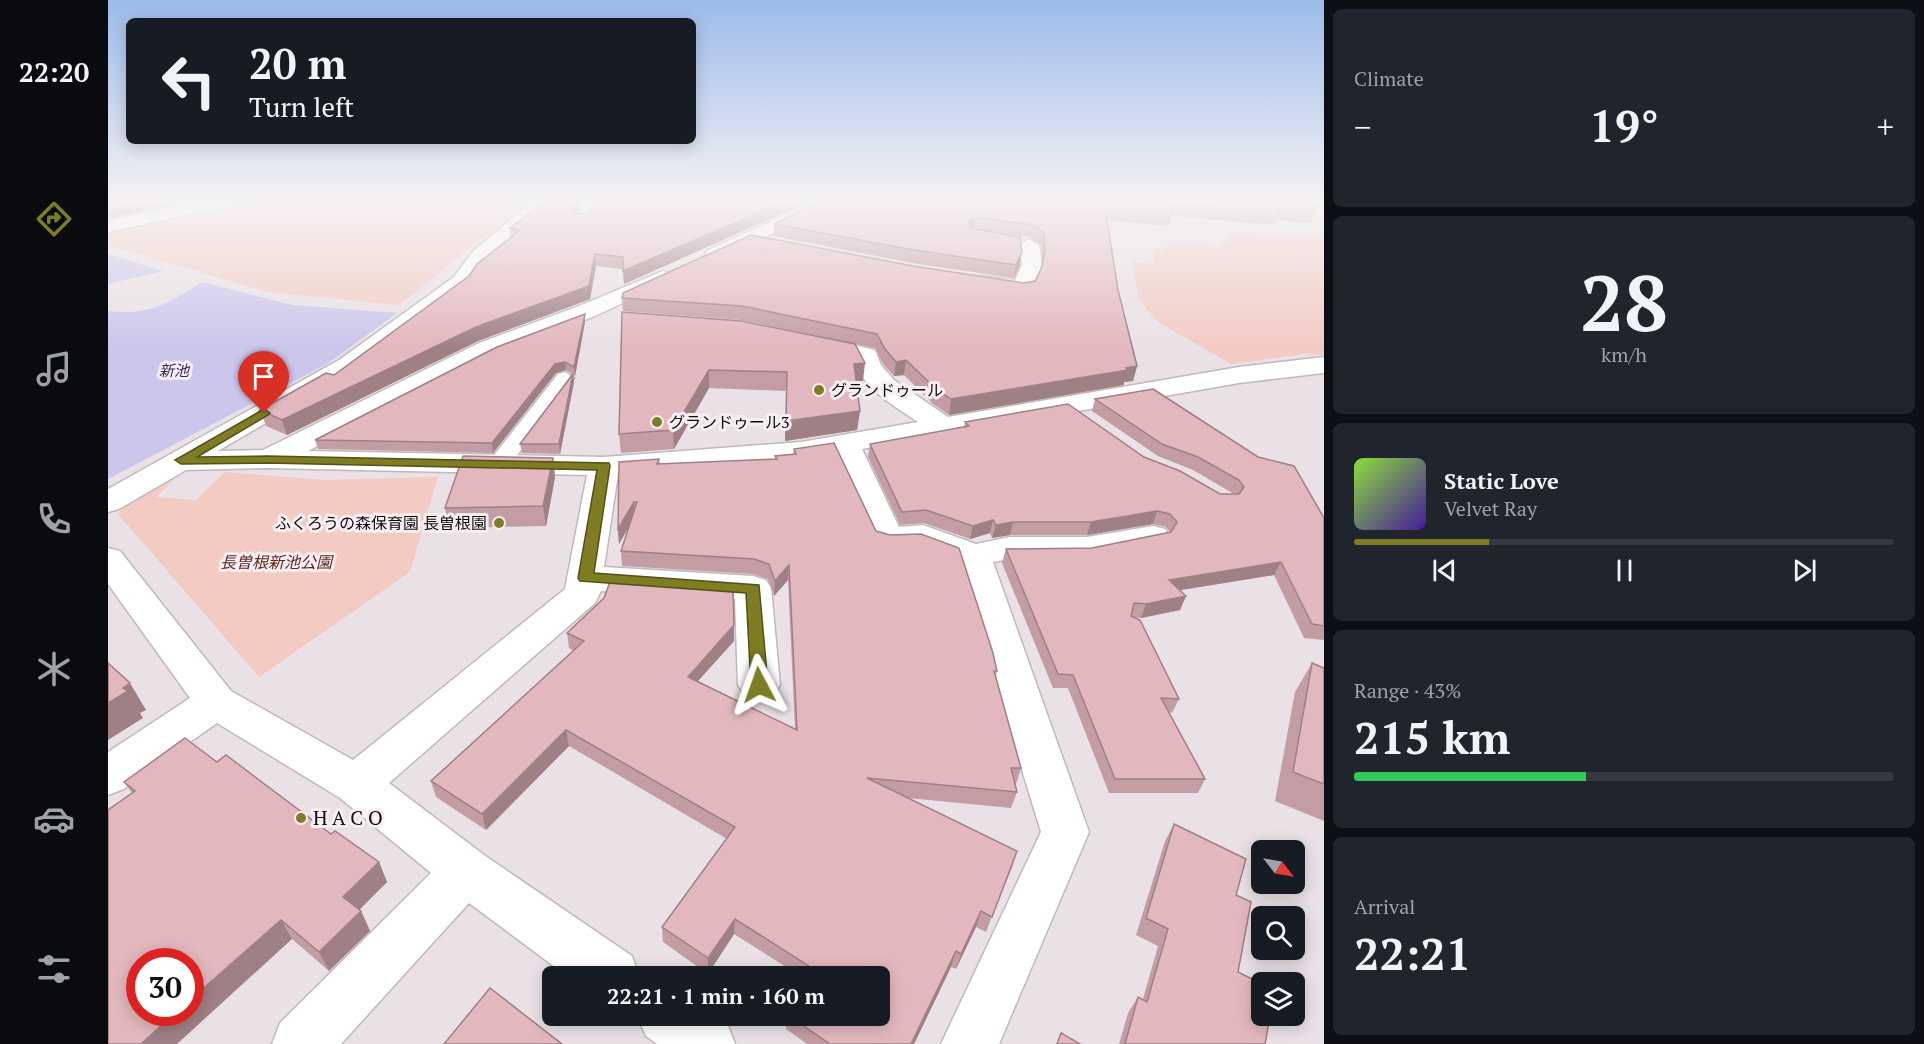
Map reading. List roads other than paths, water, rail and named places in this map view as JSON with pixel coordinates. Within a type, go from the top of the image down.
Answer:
[{"type":"street","points":[[108,502],[348,365],[462,282],[480,255],[486,250]]},
{"type":"street","points":[[267,459],[385,402],[488,348],[587,311],[724,250]]},
{"type":"street","points":[[967,279],[1022,288],[1032,265],[1025,250]]},
{"type":"street","points":[[587,311],[620,319]]},
{"type":"street","points":[[796,338],[866,355],[866,364],[878,381],[943,426]]},
{"type":"street","points":[[181,460],[267,459],[604,466],[801,451],[1239,375],[1324,365]]},
{"type":"street","points":[[844,444],[888,538],[923,535],[973,555],[1010,548],[1087,548],[1153,537]]},
{"type":"street","points":[[356,784],[582,594],[604,466]]},
{"type":"street","points":[[970,1044],[1065,832],[973,555]]},
{"type":"street","points":[[108,559],[216,702],[356,784],[466,871],[598,966]]},
{"type":"street","points":[[586,578],[753,588],[759,685]]},
{"type":"street","points":[[108,776],[216,702]]},
{"type":"street","points":[[301,1044],[466,871]]},
{"type":"street","points":[[680,1026],[706,1044]]},
{"type":"lane","points":[[499,464],[565,378]]},
{"type":"lane","points":[[1066,405],[1094,424]]},
{"type":"water","points":[[108,254],[163,271],[108,284]]},
{"type":"water","name":"新池","points":[[202,282],[293,305],[397,313],[327,364],[108,479],[108,311],[147,310],[168,302]]},
{"type":"place","name":"グランドゥール","points":[[819,390]]},
{"type":"place","name":"グランドゥール3","points":[[657,422]]},
{"type":"place","name":"ふくろうの森保育園 長曽根園","points":[[499,523]]},
{"type":"place","name":"H A C O","points":[[301,818]]},
{"type":"park label","name":"長曽根新池公園","points":[[276,562]]}]
